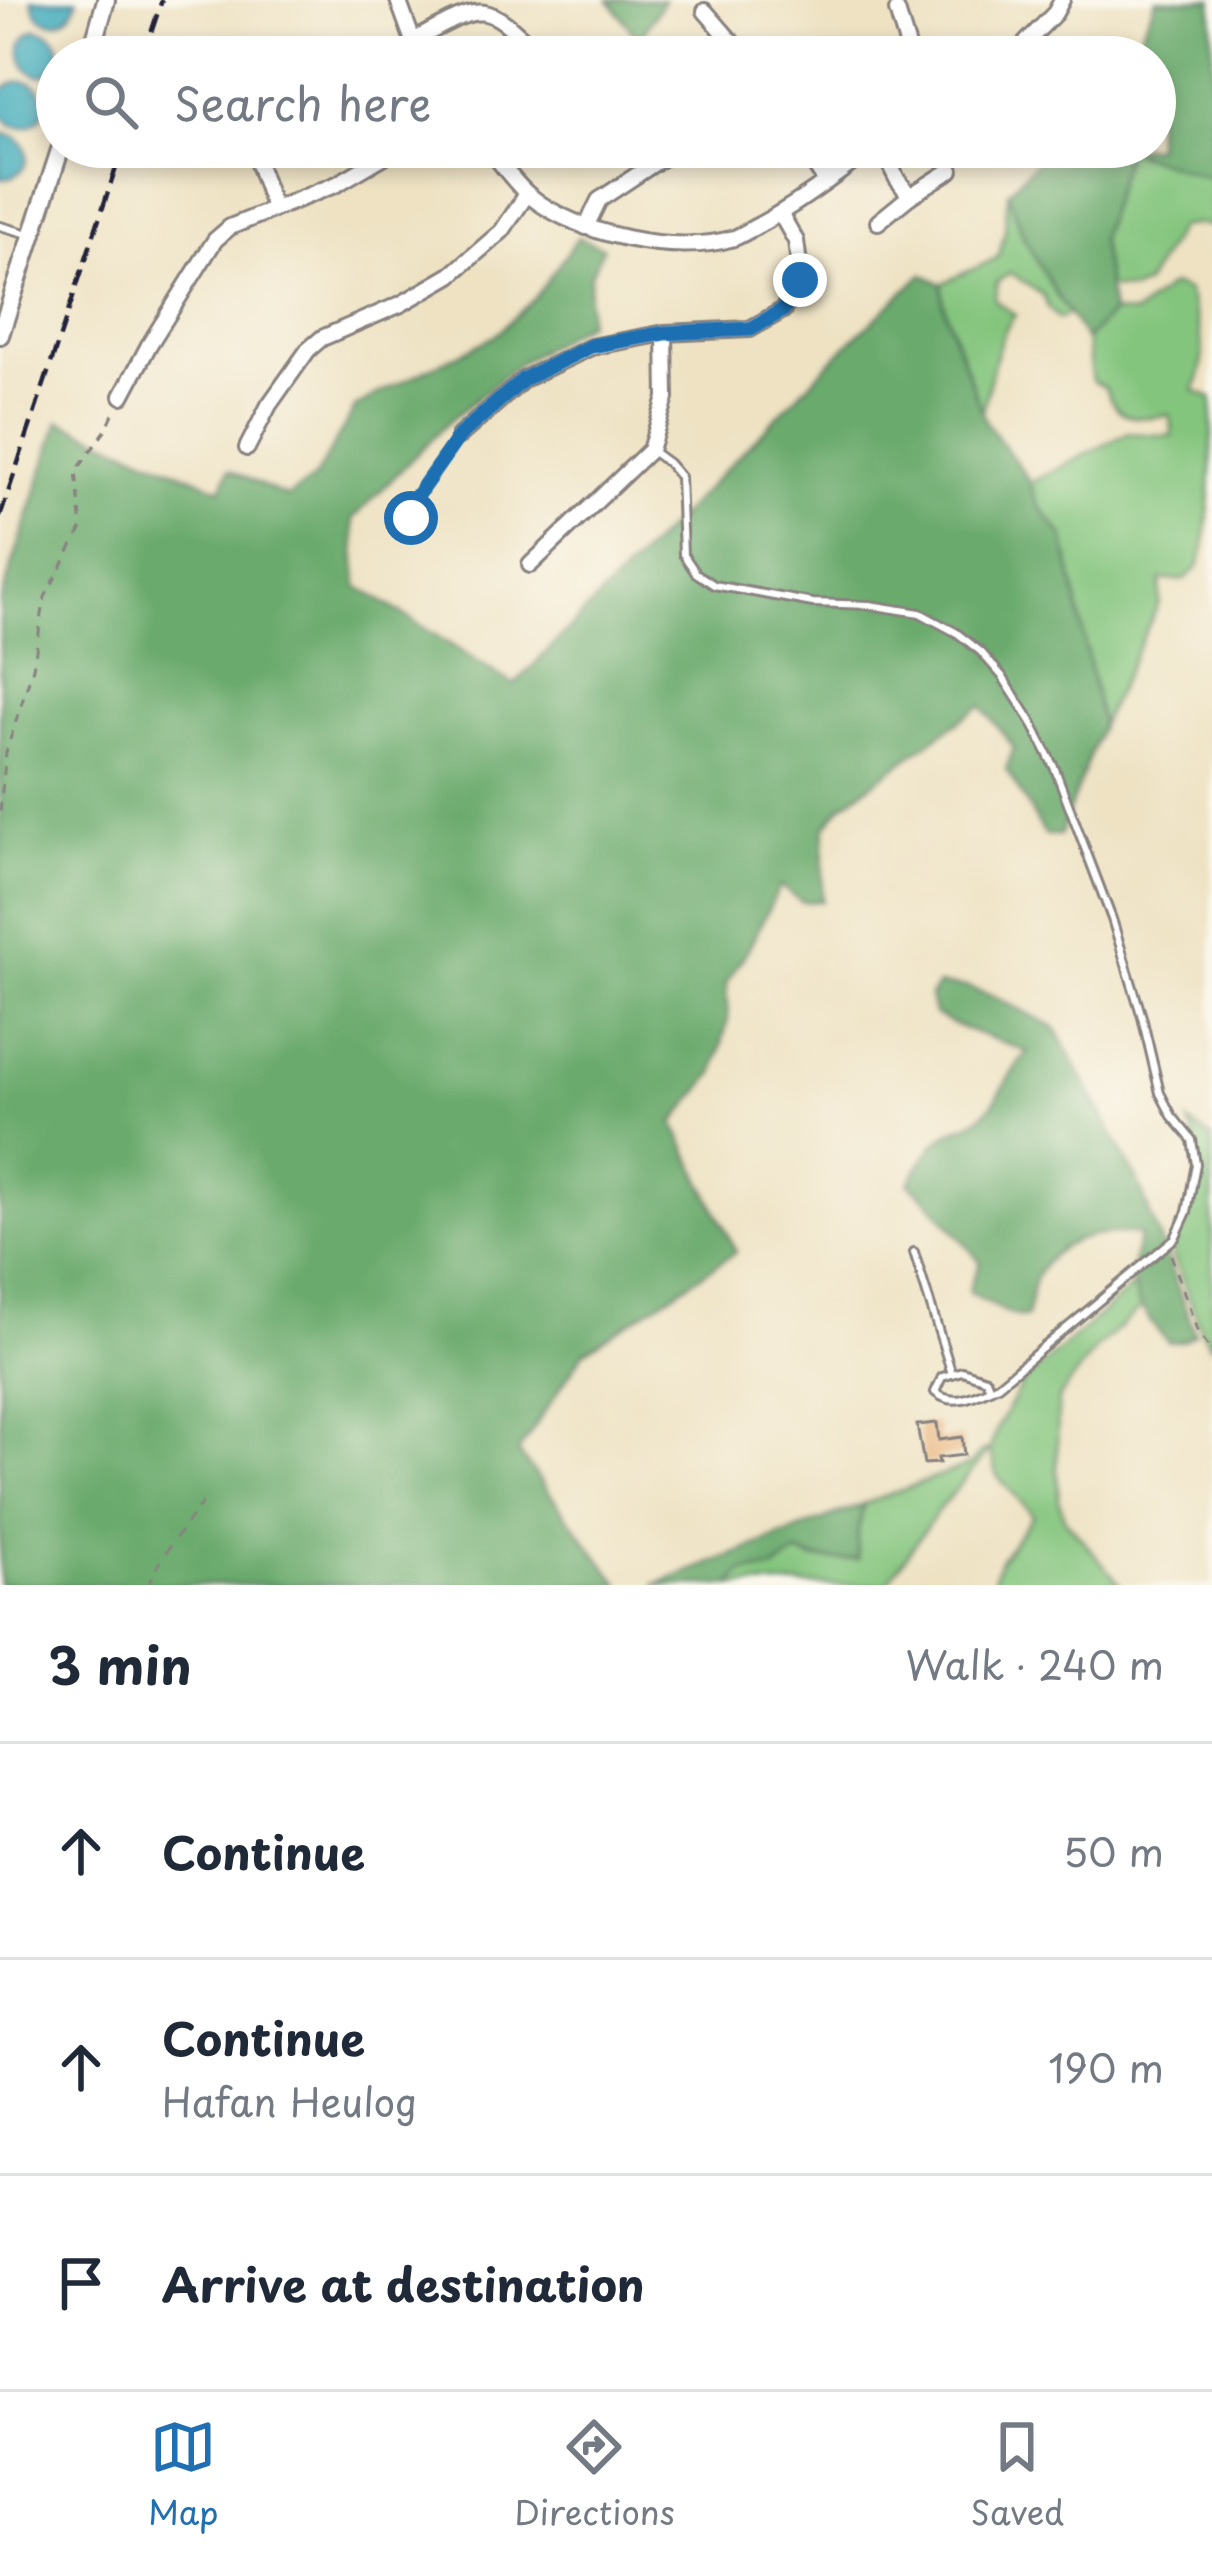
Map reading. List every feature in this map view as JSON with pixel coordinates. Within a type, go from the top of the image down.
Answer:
[{"type":"street","points":[[96,36],[106,0]]},
{"type":"street","points":[[398,0],[410,36]]},
{"type":"street","points":[[1033,36],[1062,0]]},
{"type":"street","points":[[421,36],[483,8],[504,16],[523,36]]},
{"type":"street","points":[[706,11],[727,36]]},
{"type":"street","points":[[897,11],[905,36]]},
{"type":"street","points":[[0,335],[54,168]]},
{"type":"street","points":[[259,168],[274,209]]},
{"type":"street","points":[[122,397],[148,345],[215,240],[230,226],[337,184],[364,168]]},
{"type":"street","points":[[505,168],[527,194],[586,227],[686,244],[735,238],[846,168]]},
{"type":"street","points":[[586,227],[599,200],[647,168]]},
{"type":"street","points":[[817,168],[826,182]]},
{"type":"street","points":[[890,168],[910,196]]},
{"type":"street","points":[[878,222],[951,170]]},
{"type":"street","points":[[247,448],[269,405],[308,350],[322,338],[401,304],[451,274],[502,231],[527,194]]},
{"type":"street","points":[[459,436],[524,379],[591,346],[665,333],[751,329],[783,310],[800,280],[796,241],[780,213]]},
{"type":"street","points":[[530,565],[650,450],[666,398],[665,333]]},
{"type":"lane","points":[[0,226],[33,235]]},
{"type":"lane","points":[[411,518],[414,500],[459,436]]},
{"type":"lane","points":[[650,450],[680,477],[683,554],[696,574],[714,585],[813,603],[920,613],[981,652],[1031,721],[1112,919],[1160,1094],[1196,1151],[1187,1212],[1175,1238],[990,1389],[967,1400],[952,1400],[935,1392],[942,1377],[962,1371],[986,1379],[990,1389]]},
{"type":"lane","points":[[914,1252],[952,1374]]},
{"type":"path","points":[[0,811],[6,752],[33,668],[46,597],[82,528],[76,472],[122,397]]},
{"type":"path","points":[[1168,1244],[1198,1333],[1212,1351]]},
{"type":"path","points":[[149,1585],[203,1502]]},
{"type":"green space","points":[[609,0],[664,0],[642,36],[636,36]]},
{"type":"green space","points":[[1156,0],[1212,0],[1212,179],[1176,167],[1176,36],[1140,36]]},
{"type":"green space","points":[[1176,167],[1212,179],[1212,227],[1179,227],[1145,285],[1131,291],[1108,287],[1100,238],[1121,168]]},
{"type":"green space","points":[[1030,168],[1121,168],[1100,238],[1112,313],[1086,340],[1024,238],[1008,192]]},
{"type":"green space","points":[[1008,192],[1024,238],[1069,314],[1059,319],[1044,296],[1011,273],[997,282],[995,300],[1015,315],[998,349],[982,413],[943,303],[942,284],[999,256]]},
{"type":"green space","points":[[578,237],[603,248],[590,277],[587,322],[518,364],[444,426],[353,519],[358,586],[514,685],[849,343],[923,274],[942,284],[943,303],[986,422],[1064,537],[1101,725],[1060,835],[1045,835],[1006,769],[1014,748],[981,705],[841,806],[825,828],[822,901],[802,902],[780,886],[726,983],[728,1020],[714,1073],[674,1123],[736,1252],[584,1352],[518,1452],[620,1585],[0,1585],[0,604],[59,421],[221,489],[229,470],[287,497],[314,479],[355,408],[493,337],[535,298]]},
{"type":"green space","points":[[1171,285],[1187,291],[1199,328],[1202,366],[1194,390],[1212,398],[1203,553],[1198,567],[1184,580],[1161,580],[1159,603],[1101,725],[1064,537],[1038,505],[1030,483],[1128,433],[1172,436],[1169,415],[1130,416],[1116,408],[1105,388],[1092,381],[1086,340],[1112,313],[1135,314]]},
{"type":"green space","points":[[938,985],[967,987],[1055,1027],[1137,1179],[1195,1334],[1168,1342],[1141,1307],[1132,1276],[1140,1235],[1094,1236],[1065,1246],[1035,1280],[1027,1317],[969,1293],[980,1261],[909,1183],[938,1142],[990,1107],[1028,1052],[934,1014],[930,996]]},
{"type":"green space","points":[[1189,1123],[1212,1139],[1212,1347],[1172,1253],[1197,1182],[1198,1158]]},
{"type":"green space","points":[[1135,1284],[1141,1308],[1095,1350],[1058,1399],[1057,1471],[1064,1518],[1121,1585],[991,1585],[1000,1560],[1033,1515],[998,1477],[990,1450],[940,1508],[886,1585],[732,1585],[742,1572],[774,1569],[797,1553],[812,1559],[858,1559],[864,1504],[970,1465],[990,1449],[1022,1384]]},
{"type":"green space","points":[[864,1504],[858,1559],[827,1560],[797,1553],[774,1569],[742,1572],[732,1585],[654,1585]]},
{"type":"water","points":[[31,0],[77,0],[72,13],[57,22],[38,16]]},
{"type":"water","points":[[36,29],[53,36],[36,36],[36,74],[22,57],[26,36]]},
{"type":"water","points":[[13,83],[36,87],[36,121],[13,125],[1,113],[1,95]]},
{"type":"water","points":[[0,133],[20,140],[27,156],[20,172],[0,179]]},
{"type":"building","points":[[937,1423],[939,1440],[962,1437],[964,1455],[924,1464],[917,1425]]},
{"type":"railway","points":[[150,36],[162,0]]},
{"type":"railway","points":[[0,517],[116,168]]},
{"type":"route","points":[[411,518],[414,500],[459,436],[524,379],[591,346],[665,333],[751,329],[783,310],[800,280]]}]
